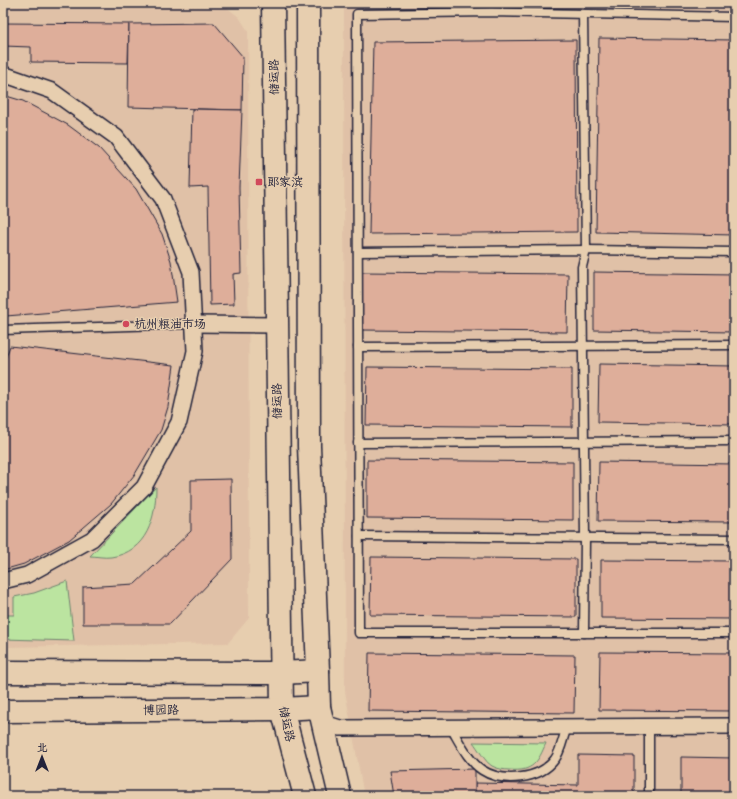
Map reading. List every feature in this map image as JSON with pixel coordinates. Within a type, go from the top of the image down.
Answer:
[{"type":"main road","name":"储运路","points":[[273,3],[282,709],[305,796]]},
{"type":"main road","points":[[308,3],[309,446],[318,671],[321,715],[340,796]]},
{"type":"main road","points":[[3,672],[281,673],[318,671]]},
{"type":"main road","name":"博园路","points":[[3,711],[282,709],[321,715]]},
{"type":"street","points":[[3,74],[52,91],[116,137],[163,199],[191,272],[195,350],[179,422],[144,487],[92,539],[27,576],[3,581]]},
{"type":"street","points":[[194,324],[276,325]]},
{"type":"street","points":[[321,715],[340,728],[734,726]]},
{"type":"lane","points":[[491,3],[491,12]]},
{"type":"lane","points":[[734,17],[491,12],[357,14],[359,633],[734,633]]},
{"type":"lane","points":[[583,14],[586,250],[582,267],[585,538],[584,633]]},
{"type":"lane","points":[[358,252],[586,250],[734,252]]},
{"type":"lane","points":[[3,330],[194,324]]},
{"type":"lane","points":[[358,347],[734,345]]},
{"type":"lane","points":[[358,443],[734,442]]},
{"type":"lane","points":[[359,536],[734,539]]},
{"type":"lane","points":[[451,728],[468,755],[481,770],[498,776],[521,778],[540,771],[555,759],[567,727]]},
{"type":"lane","points":[[649,727],[649,796]]},
{"type":"shaded area","points":[[344,3],[734,3],[734,796],[364,796],[345,691]]},
{"type":"shaded area","name":"杭州粮油市场","points":[[3,5],[226,7],[239,17],[248,31],[249,618],[228,643],[3,647]]},
{"type":"green space","points":[[156,487],[156,499],[151,521],[147,532],[141,541],[123,554],[111,557],[90,556]]},
{"type":"green space","points":[[67,581],[74,641],[3,639],[3,615],[14,615],[14,597],[34,593]]},
{"type":"green space","points":[[473,742],[546,743],[540,756],[534,764],[524,769],[503,770],[489,764]]},
{"type":"building","points":[[3,23],[129,24],[128,63],[31,62],[31,47],[3,46]]},
{"type":"building","points":[[214,23],[243,57],[242,110],[128,107],[129,24]]},
{"type":"building","points":[[599,38],[734,40],[734,235],[596,232]]},
{"type":"building","points":[[576,40],[577,232],[369,234],[373,42]]},
{"type":"building","points":[[3,95],[23,101],[68,125],[99,148],[136,189],[162,234],[171,261],[177,302],[6,316],[3,306]]},
{"type":"building","points":[[192,109],[242,110],[239,187],[241,273],[233,274],[234,304],[210,305],[208,187],[190,188]]},
{"type":"building","points":[[362,272],[568,274],[567,332],[361,330]]},
{"type":"building","points":[[594,272],[734,274],[734,332],[594,330]]},
{"type":"building","points":[[10,346],[174,365],[168,407],[161,430],[135,474],[111,504],[69,540],[24,564],[3,570],[3,365]]},
{"type":"building","points":[[599,364],[734,366],[734,424],[598,422]]},
{"type":"building","points":[[367,367],[572,369],[572,427],[366,425]]},
{"type":"building","points":[[367,460],[573,462],[573,520],[367,518]]},
{"type":"building","points":[[599,462],[734,464],[734,522],[598,521]]},
{"type":"building","points":[[231,479],[232,559],[170,624],[83,624],[83,587],[135,584],[191,531],[191,480]]},
{"type":"building","points":[[371,557],[576,559],[576,617],[370,615]]},
{"type":"building","points":[[601,560],[734,561],[734,619],[601,618]]},
{"type":"building","points":[[600,652],[734,653],[734,711],[599,710]]},
{"type":"building","points":[[369,653],[575,655],[574,713],[368,711]]},
{"type":"building","points":[[578,755],[634,756],[634,796],[475,796],[475,783],[578,785]]},
{"type":"building","points":[[681,757],[734,758],[734,796],[681,796]]},
{"type":"building","points":[[475,769],[475,796],[394,796],[390,771]]},
{"type":"place","name":"郎家滨","points":[[259,182]]},
{"type":"place","name":"杭州粮油市场","points":[[126,324]]}]
